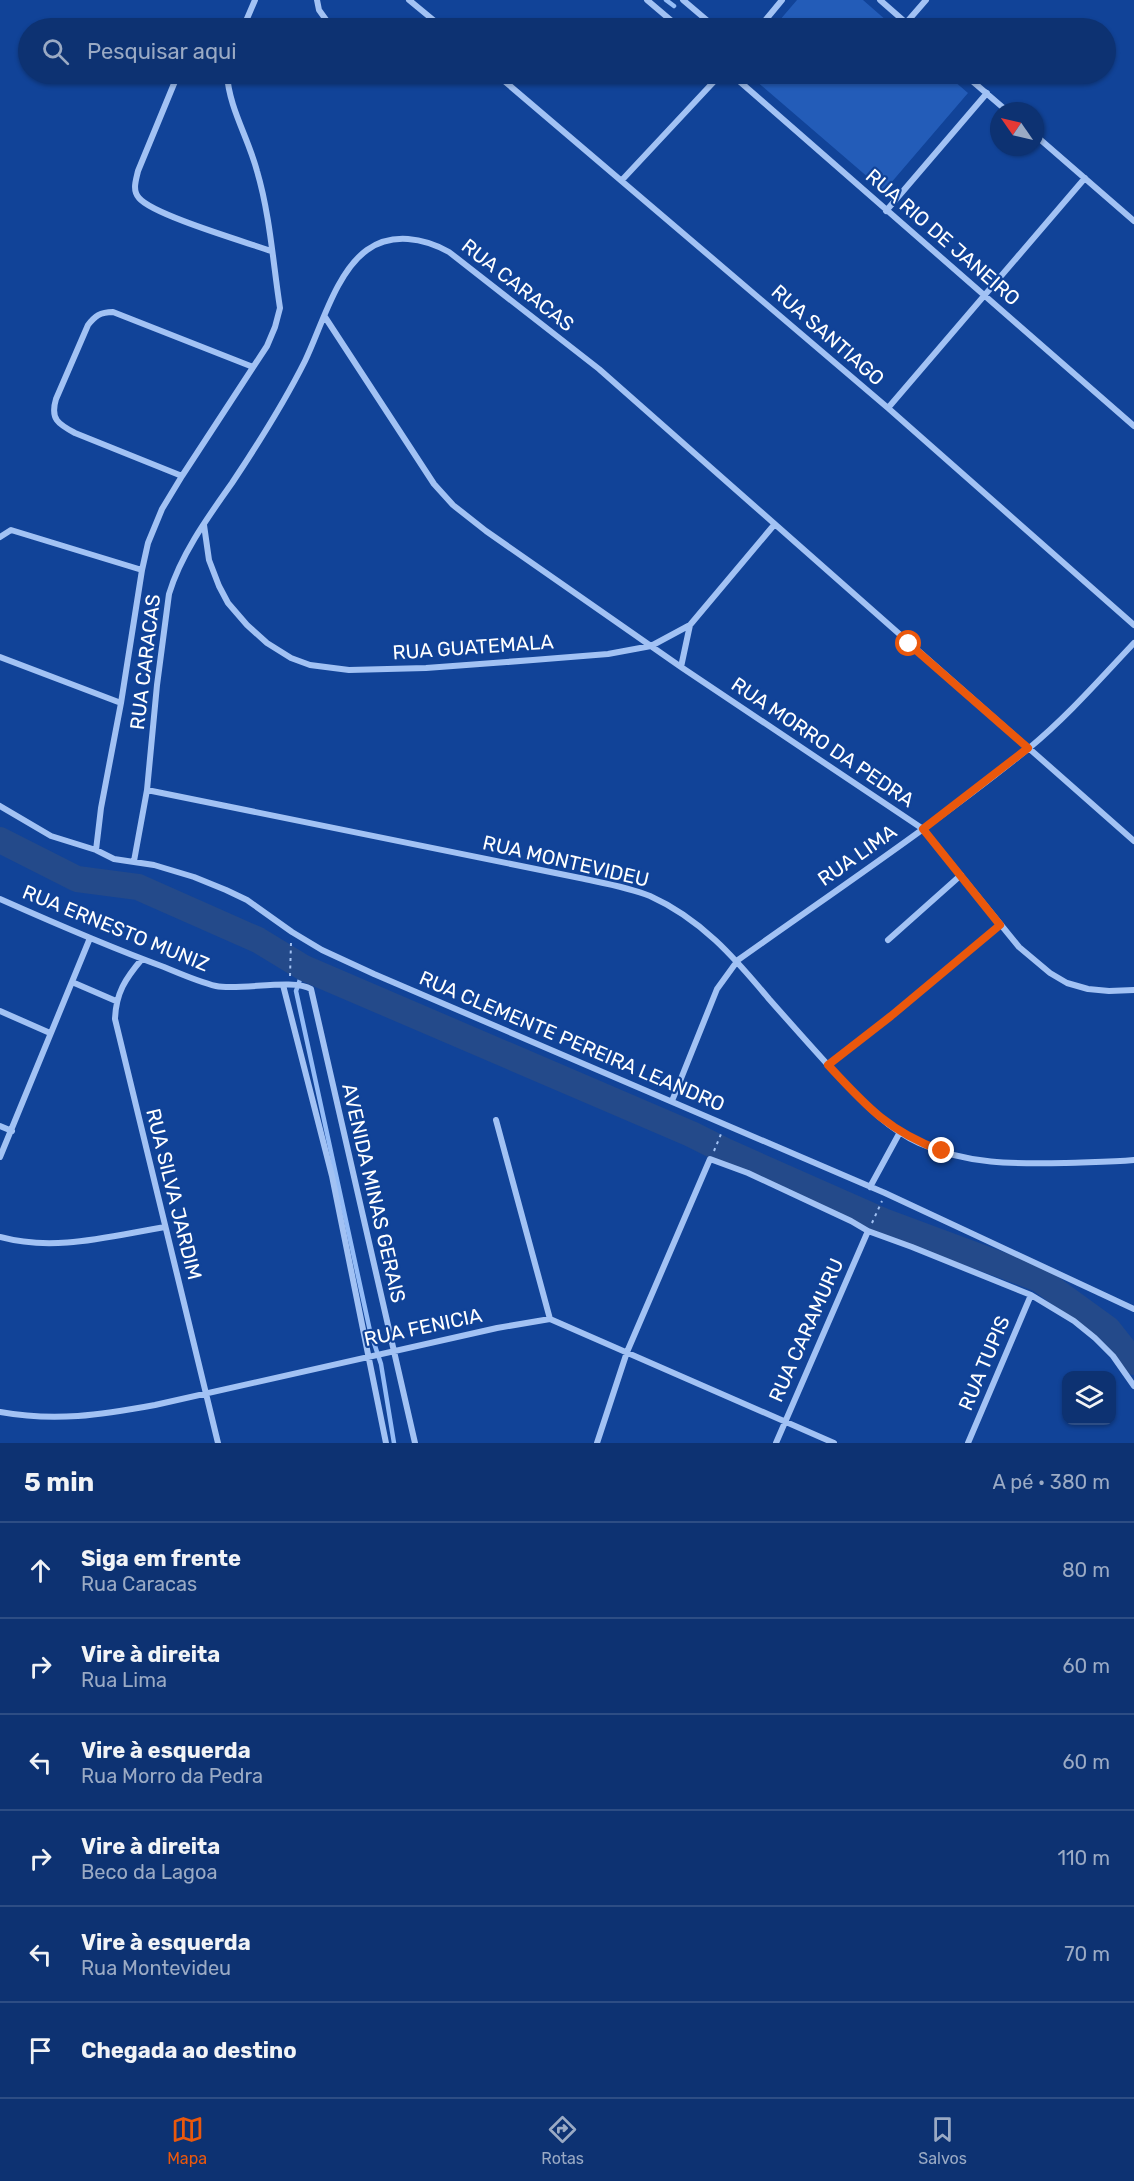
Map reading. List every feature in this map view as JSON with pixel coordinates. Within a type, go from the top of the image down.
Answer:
[{"type":"street","points":[[247,18],[255,0]]},
{"type":"street","points":[[317,0],[319,10],[325,18]]},
{"type":"street","points":[[409,0],[431,18]]},
{"type":"street","points":[[647,0],[668,18]]},
{"type":"street","points":[[683,0],[704,18]]},
{"type":"street","points":[[767,18],[782,0]]},
{"type":"street","points":[[880,0],[900,18]]},
{"type":"street","points":[[910,18],[926,0]]},
{"type":"street","points":[[174,84],[138,171],[135,186],[137,196],[154,209],[271,251]]},
{"type":"street","points":[[96,850],[101,808],[121,704],[142,570],[155,525],[182,476],[267,346],[280,308],[257,169],[236,116],[228,84]]},
{"type":"street","name":"RUA SANTIAGO","points":[[508,84],[888,408],[1134,625]]},
{"type":"street","points":[[622,180],[713,84]]},
{"type":"street","name":"RUA RIO DE JANEIRO","points":[[742,84],[1134,426]]},
{"type":"street","points":[[976,84],[997,102]]},
{"type":"street","points":[[886,211],[987,93]]},
{"type":"street","points":[[1044,143],[1134,221]]},
{"type":"street","points":[[888,408],[1085,178]]},
{"type":"street","name":"RUA CARACAS","points":[[134,861],[147,790],[157,685],[173,579],[204,524],[254,449],[305,362],[345,275],[365,251],[378,243],[411,239],[436,245],[461,260],[599,369],[1134,841]]},
{"type":"street","points":[[182,476],[75,433],[64,428],[54,418],[53,409],[56,399],[88,325],[103,312],[113,312],[253,367]]},
{"type":"street","name":"RUA MORRO DA PEDRA","points":[[325,317],[434,484],[453,505],[486,531],[681,667],[923,829],[1000,925],[1034,961],[1067,982],[1088,989],[1134,990]]},
{"type":"street","name":"RUA GUATEMALA","points":[[204,524],[209,560],[228,603],[247,625],[267,643],[291,658],[310,665],[349,670],[426,668],[608,654],[651,646],[690,624],[774,525]]},
{"type":"street","points":[[0,537],[11,530],[142,570]]},
{"type":"street","points":[[681,667],[690,624]]},
{"type":"street","name":"RUA LIMA","points":[[672,1101],[717,988],[738,960],[923,829],[1028,748],[1067,714],[1134,643]]},
{"type":"street","points":[[0,657],[121,704]]},
{"type":"street","name":"RUA MONTEVIDEU","points":[[147,790],[628,889],[648,896],[695,921],[716,939],[738,960],[828,1065],[866,1105],[900,1132],[919,1143],[989,1163],[1134,1160]]},
{"type":"street","name":"RUA CLEMENTE PEREIRA LEANDRO","points":[[0,806],[51,836],[96,850],[114,860],[134,861],[194,877],[226,890],[247,900],[322,950],[374,974],[870,1187],[1134,1309]]},
{"type":"street","points":[[888,940],[961,875]]},
{"type":"street","name":"RUA ERNESTO MUNIZ","points":[[0,899],[90,938],[215,986],[244,988],[283,985],[290,982],[308,986]]},
{"type":"street","points":[[828,1065],[1000,925]]},
{"type":"street","points":[[0,1156],[90,938]]},
{"type":"street","name":"RUA SILVA JARDIM","points":[[142,959],[131,972],[116,1001],[115,1019],[218,1443]]},
{"type":"street","points":[[72,982],[116,1001]]},
{"type":"street","name":"AVENIDA MINAS GERAIS","points":[[283,985],[332,1176],[372,1355],[387,1443]]},
{"type":"street","name":"AVENIDA MINAS GERAIS","points":[[308,986],[312,991],[392,1351],[415,1443]]},
{"type":"street","points":[[0,1011],[50,1033]]},
{"type":"street","points":[[496,1120],[550,1319],[834,1443]]},
{"type":"street","points":[[0,1126],[12,1131]]},
{"type":"street","points":[[870,1187],[900,1132]]},
{"type":"street","points":[[597,1443],[627,1352],[711,1157],[869,1229],[1030,1295],[1074,1321],[1095,1338],[1113,1356],[1134,1386]]},
{"type":"street","points":[[0,1237],[44,1244],[74,1243],[165,1227]]},
{"type":"street","name":"RUA CARAMURU","points":[[776,1443],[783,1422],[869,1229]]},
{"type":"street","name":"RUA TUPIS","points":[[968,1443],[1030,1295]]},
{"type":"street","name":"RUA FENICIA","points":[[0,1412],[62,1418],[101,1415],[155,1405],[497,1328],[550,1319]]},
{"type":"path","points":[[290,982],[291,939]]},
{"type":"path","points":[[711,1157],[722,1131]]},
{"type":"path","points":[[869,1229],[883,1199]]},
{"type":"shaded area","points":[[797,0],[863,0],[884,18],[782,18]]},
{"type":"shaded area","points":[[760,84],[958,84],[968,93],[884,191]]},
{"type":"waterway","points":[[666,0],[674,6]]},
{"type":"waterway","points":[[0,840],[77,879],[138,887],[258,940],[304,968],[691,1134],[883,1221],[1039,1279],[1108,1329],[1134,1362]]},
{"type":"waterway","points":[[304,968],[296,991],[370,1331],[381,1364],[394,1443]]},
{"type":"route","points":[[909,644],[1028,748],[923,829],[1000,925],[828,1065],[882,1119],[919,1143],[942,1151]]}]
